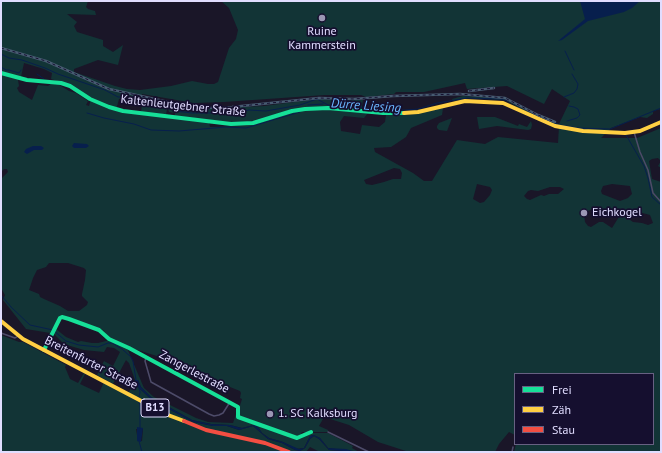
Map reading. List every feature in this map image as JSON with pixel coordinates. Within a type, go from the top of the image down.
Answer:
[{"type":"main road","name":"Kaltenleutgebner Straße","points":[[1,73],[27,80],[61,82],[90,99],[123,111],[231,124],[253,123],[292,111],[305,109],[328,108],[383,113],[411,112],[465,101],[503,103],[540,121],[565,127],[605,133],[634,132],[661,122]]},
{"type":"main road","name":"Zangerlestraße","points":[[44,350],[60,317],[99,330],[110,339],[230,402],[238,407],[236,415],[240,418],[297,438],[311,432]]},
{"type":"main road","name":"Breitenfurter Straße","points":[[1,321],[18,336],[162,412],[206,430],[265,443],[289,452]]},
{"type":"street","points":[[634,132],[640,152],[648,170],[653,193],[661,202]]},
{"type":"street","points":[[1,333],[15,338],[18,336]]},
{"type":"street","points":[[146,358],[145,361],[151,382],[209,414],[214,416],[223,413],[230,402]]},
{"type":"street","points":[[328,432],[369,452]]},
{"type":"street","points":[[512,452],[513,447]]},
{"type":"green space","points":[[1,1],[88,1],[86,7],[95,11],[96,15],[67,14],[77,22],[74,26],[77,32],[103,40],[103,46],[113,52],[123,45],[118,65],[98,60],[74,69],[74,72],[115,86],[140,90],[171,86],[192,81],[208,84],[218,82],[229,48],[236,39],[238,30],[229,8],[221,1],[661,1],[661,109],[653,111],[653,114],[647,118],[640,117],[611,128],[601,138],[637,138],[661,128],[661,161],[658,158],[649,161],[652,179],[661,182],[661,452],[514,452],[516,445],[654,445],[654,373],[514,373],[514,434],[509,432],[499,444],[495,452],[409,452],[378,442],[349,425],[324,417],[319,426],[328,430],[328,432],[302,432],[300,436],[297,437],[240,417],[237,415],[242,399],[240,398],[240,391],[190,367],[179,365],[160,357],[128,347],[109,338],[103,330],[61,315],[50,333],[26,329],[3,300],[5,295],[1,288],[1,179],[8,172],[7,169],[4,169],[1,172]],"holes":[[[24,63],[44,69],[52,73],[51,79],[69,85],[91,99],[89,106],[86,105],[88,101],[76,93],[69,91],[58,84],[52,83],[48,86],[38,85],[32,100],[19,92],[17,88],[19,86],[18,77],[21,77]],[[465,83],[467,89],[507,86],[544,104],[552,89],[570,101],[559,124],[502,98],[463,96],[452,99],[453,101],[468,98],[505,100],[525,111],[559,126],[558,143],[498,137],[485,144],[457,140],[432,181],[424,181],[413,173],[375,152],[374,148],[391,147],[406,137],[411,128],[442,115],[443,108],[408,115],[386,115],[385,122],[379,127],[362,125],[360,134],[341,131],[340,122],[344,116],[364,118],[368,113],[361,112],[363,100],[317,99],[264,106],[200,109],[189,108],[141,97],[142,94],[194,103],[325,95],[361,95],[366,97],[394,94],[396,92],[424,92]],[[119,99],[138,99],[144,103],[144,105],[142,105],[141,112],[166,115],[168,109],[169,112],[175,113],[175,116],[243,123],[270,116],[271,119],[258,124],[246,126],[210,127],[209,122],[116,110]],[[394,168],[400,169],[402,173],[401,179],[393,179],[372,185],[366,184],[364,180]],[[477,184],[490,187],[492,190],[484,202],[480,203],[473,199]],[[612,184],[630,186],[632,194],[628,198],[620,201],[602,194],[601,191],[603,186]],[[550,187],[560,187],[564,189],[558,194],[541,195],[530,200],[524,196],[528,191],[538,191]],[[592,209],[602,212],[616,209],[622,212],[612,228],[603,222],[599,222],[591,227],[588,226],[585,222],[584,215]],[[630,211],[639,212],[650,215],[653,223],[648,225],[633,222],[626,217]],[[49,263],[68,263],[84,268],[86,270],[82,296],[88,302],[87,305],[79,311],[68,311],[40,297],[39,294],[29,290],[37,270],[46,267]]]},
{"type":"green space","points":[[477,117],[495,117],[518,126],[519,124],[527,127],[531,121],[532,125],[531,129],[528,130],[497,126],[479,129]]},
{"type":"green space","points":[[452,118],[447,131],[439,130],[437,128],[439,123]]},
{"type":"green space","points":[[661,161],[661,168],[658,166]]},
{"type":"green space","points":[[56,329],[66,337],[78,342],[98,343],[110,340],[127,348],[144,388],[154,397],[196,418],[208,422],[233,423],[236,414],[236,417],[238,418],[298,439],[311,433],[328,433],[353,446],[352,448],[359,452],[328,448],[320,438],[313,435],[310,436],[304,448],[296,449],[283,442],[269,438],[254,425],[242,428],[192,420],[151,397],[141,387],[138,380],[136,380],[137,386],[152,400],[193,422],[213,426],[227,426],[239,430],[253,426],[268,439],[300,451],[305,448],[310,439],[314,436],[319,439],[329,450],[351,452],[320,452],[310,447],[306,452],[1,452],[1,335],[19,342],[23,342],[66,365],[65,367],[70,379],[78,383],[84,373],[85,374],[80,384],[99,393],[104,382],[128,394],[135,380],[129,363],[126,360],[113,384],[97,375],[104,361],[113,366],[120,352],[114,348],[107,347],[104,352],[84,350],[67,345],[53,333]],"holes":[[[136,429],[143,429],[142,441],[138,441]]]},
{"type":"water","points":[[580,1],[640,1],[632,8],[624,12],[588,21],[562,40],[558,41],[585,19]]},
{"type":"water","points":[[74,143],[87,144],[89,146],[86,148],[74,148],[72,146]]},
{"type":"water","points":[[33,146],[41,146],[44,148],[42,150],[34,150],[27,154],[24,152],[26,149]]},
{"type":"water","points":[[135,380],[138,380],[141,387],[151,397],[192,420],[242,428],[254,425],[269,438],[299,449],[304,448],[310,436],[314,435],[320,438],[328,448],[346,449],[356,452],[329,450],[319,439],[314,436],[310,439],[305,448],[300,451],[268,439],[253,426],[239,430],[227,426],[213,426],[193,422],[152,400],[137,386]]},
{"type":"water","points":[[137,427],[143,428],[141,442],[137,441]]},
{"type":"waterway","points":[[565,51],[574,70]]},
{"type":"waterway","name":"Dürre Liesing","points":[[1,54],[105,90],[118,97],[135,97],[147,103],[163,105],[175,111],[192,113],[237,113],[249,110],[266,111],[300,105],[317,99],[328,105],[404,110],[418,109],[437,103],[467,98],[499,99],[510,101],[539,117],[560,125],[578,128],[610,129],[661,108]]},
{"type":"waterway","points":[[1,67],[6,70],[19,73],[21,70]]},
{"type":"waterway","points":[[37,74],[44,79]]},
{"type":"waterway","points":[[564,97],[574,93],[577,89],[578,84],[572,74]]},
{"type":"waterway","points":[[308,105],[323,104]]},
{"type":"waterway","points":[[567,121],[577,118],[580,115],[578,109],[569,106]]},
{"type":"waterway","points":[[87,113],[134,124],[151,130],[179,131],[226,127],[246,128],[300,112]]},
{"type":"waterway","points":[[626,135],[644,166],[652,197],[661,205]]},
{"type":"waterway","points":[[1,295],[30,325],[53,330],[66,341],[79,345],[98,347],[112,343],[122,349],[131,357],[133,361],[136,380]]},
{"type":"waterway","points":[[139,388],[139,397]]},
{"type":"waterway","points":[[138,400],[140,405],[140,428]]},
{"type":"waterway","points":[[139,441],[142,452]]},
{"type":"railway","points":[[1,48],[46,61],[109,89],[191,107],[232,107],[319,98],[354,99],[460,94],[505,98],[555,122]]},
{"type":"railway","points":[[469,91],[494,88]]},
{"type":"traffic: fast","points":[[1,73],[27,80],[61,83],[70,86],[90,99],[123,111],[231,124],[253,123],[292,111],[305,109],[328,108],[383,113],[404,113]]},
{"type":"traffic: fast","points":[[44,350],[60,318],[62,317],[69,319],[99,330],[109,339],[129,348],[238,407],[238,417],[297,438],[311,432]]},
{"type":"traffic: slow","points":[[404,113],[418,112],[465,101],[503,103],[555,126],[583,131],[625,133],[640,131],[661,122]]},
{"type":"traffic: slow","points":[[1,321],[23,339],[168,415],[184,421]]},
{"type":"traffic: jam","points":[[184,421],[206,430],[265,443],[289,452]]},
{"type":"place","name":"Ruine Kammerstein","points":[[322,18]]},
{"type":"place","name":"Eichkogel","points":[[584,213]]},
{"type":"place","name":"1. SC Kalksburg","points":[[270,414]]}]
